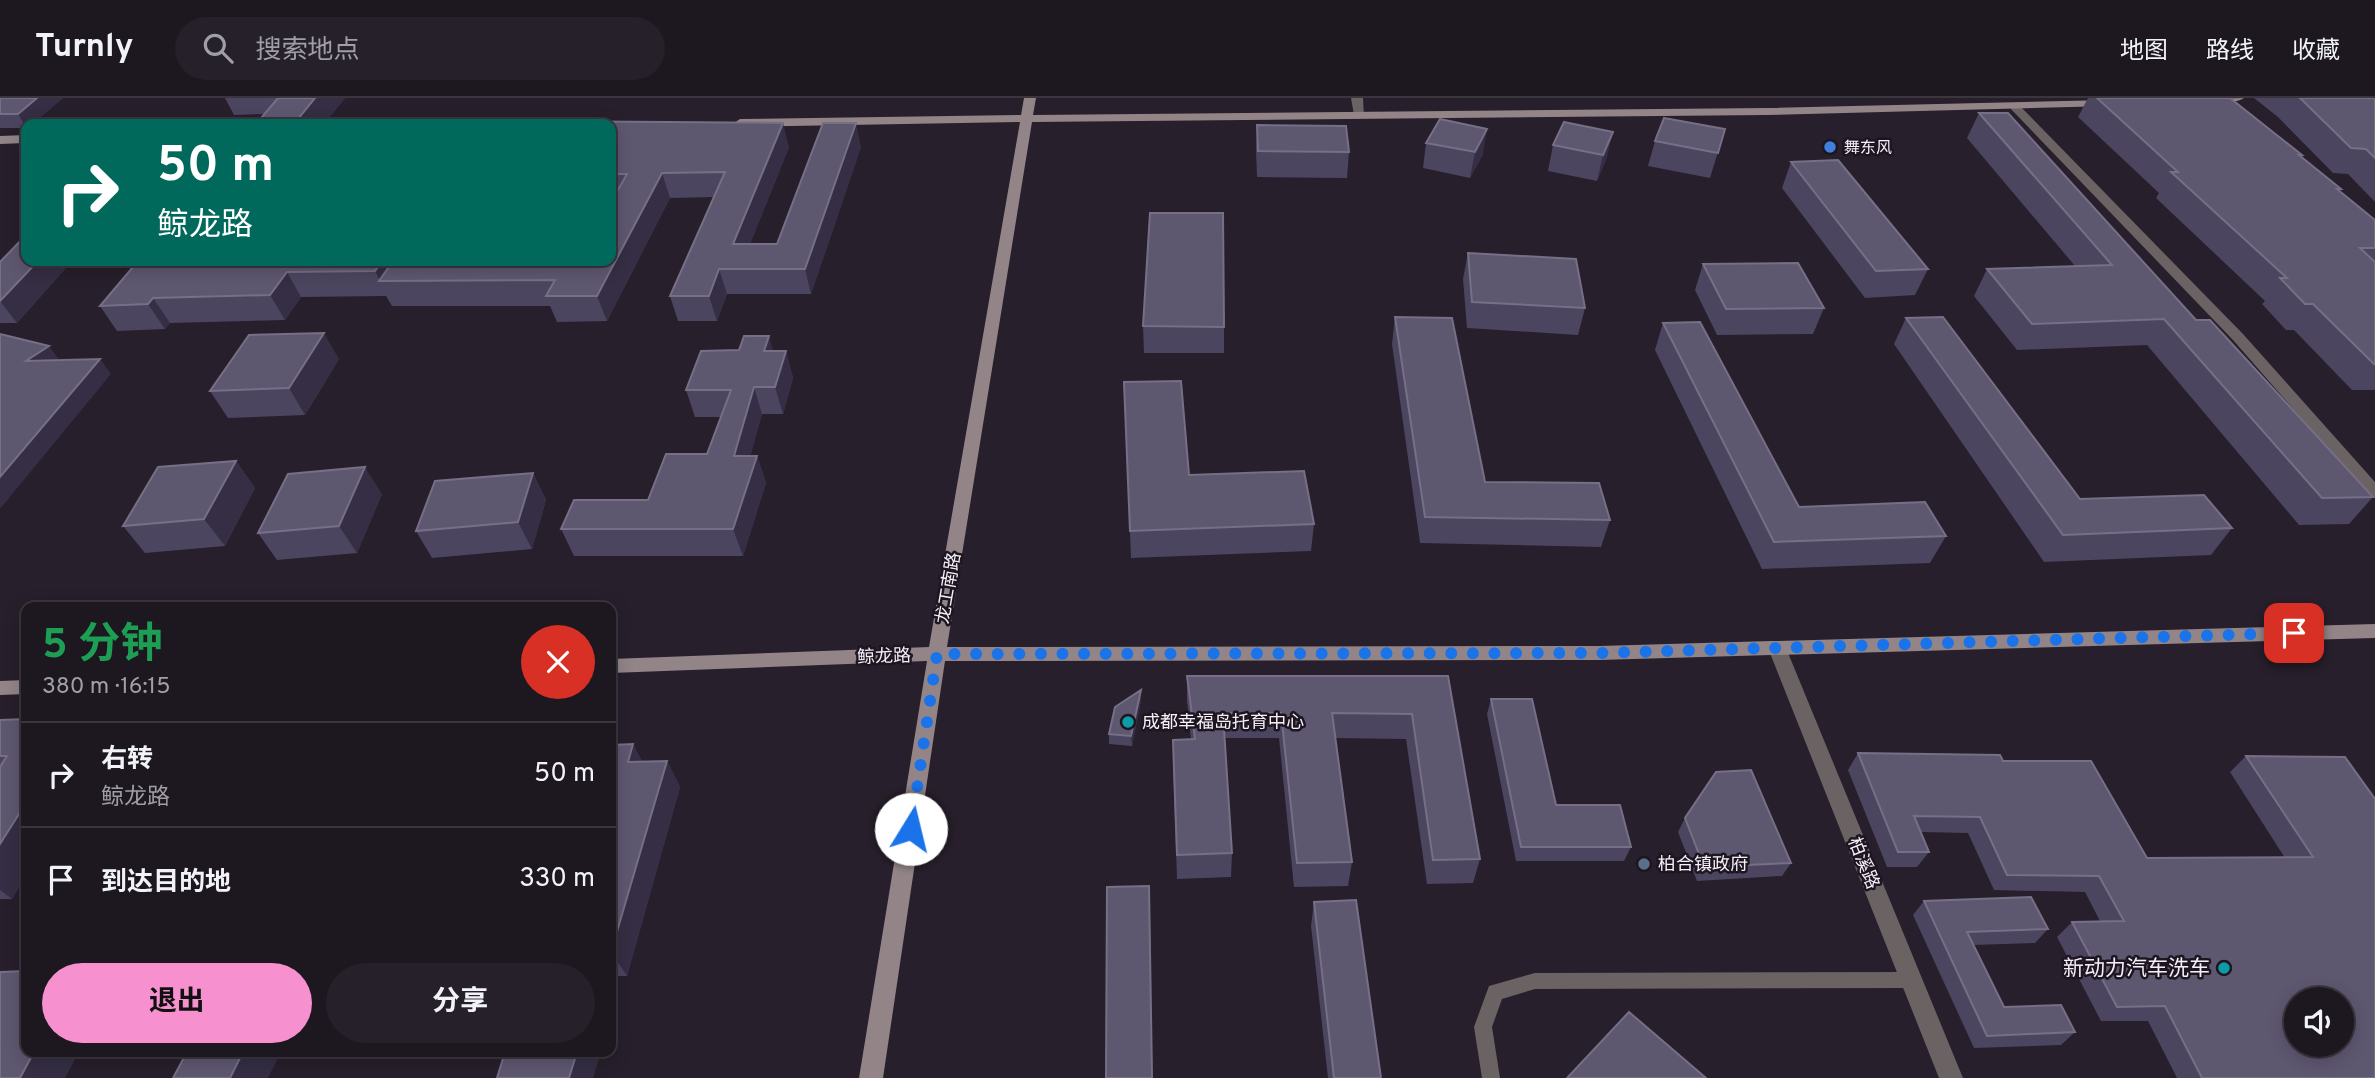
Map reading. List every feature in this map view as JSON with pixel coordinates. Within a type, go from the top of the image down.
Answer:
[{"type":"street","name":"龙工南路","points":[[871,1078],[937,654],[1030,98]]},
{"type":"street","points":[[1357,98],[1360,116]]},
{"type":"street","points":[[2197,99],[2238,98]]},
{"type":"street","points":[[722,124],[1028,117],[1573,115],[2118,102]]},
{"type":"street","points":[[2014,106],[2238,337],[2375,492]]},
{"type":"street","points":[[0,140],[21,139]]},
{"type":"street","name":"鲸龙路","points":[[616,666],[937,654],[1599,653],[2375,631]]},
{"type":"street","name":"柏溪路","points":[[1777,648],[1951,1078]]},
{"type":"street","points":[[0,688],[21,687]]},
{"type":"lane","points":[[1492,1078],[1483,1027],[1495,992],[1535,981],[1911,980]]},
{"type":"building","points":[[0,98],[37,98],[18,114],[0,114]]},
{"type":"building","points":[[278,98],[315,98],[298,119],[260,119]]},
{"type":"building","points":[[2097,98],[2230,98],[2302,155],[2299,155],[2375,220],[2375,248],[2360,248],[2375,262],[2375,364],[2313,304],[2305,304],[2280,278],[2287,278],[2171,172],[2178,172]]},
{"type":"building","points":[[2300,98],[2375,98],[2375,158],[2366,149],[2351,148]]},
{"type":"building","points":[[1979,113],[2008,113],[2196,320],[2210,320],[2373,497],[2322,498],[2164,319],[2032,324],[1987,269],[2112,265]]},
{"type":"building","points":[[1664,118],[1725,129],[1718,153],[1655,141]]},
{"type":"building","points":[[1440,119],[1487,129],[1475,152],[1426,143]]},
{"type":"building","points":[[616,122],[783,123],[733,244],[777,244],[823,123],[856,123],[805,269],[719,269],[709,296],[670,296],[725,172],[662,173],[616,260],[616,193],[627,174],[616,174]]},
{"type":"building","points":[[1564,122],[1613,132],[1603,155],[1553,145]]},
{"type":"building","points":[[1257,125],[1346,126],[1349,152],[1258,151]]},
{"type":"building","points":[[1838,160],[1928,269],[1876,271],[1791,162]]},
{"type":"building","points":[[1150,213],[1223,213],[1224,327],[1143,326]]},
{"type":"building","points":[[21,240],[21,266],[33,266],[0,301],[0,262]]},
{"type":"building","points":[[1468,253],[1576,259],[1585,308],[1472,302]]},
{"type":"building","points":[[1798,263],[1824,308],[1726,309],[1703,264]]},
{"type":"building","points":[[134,266],[378,266],[375,271],[287,272],[270,295],[153,298],[148,304],[100,306]]},
{"type":"building","points":[[390,266],[613,266],[597,296],[546,296],[555,280],[379,281]]},
{"type":"building","points":[[1395,317],[1452,318],[1485,482],[1599,483],[1610,520],[1425,517]]},
{"type":"building","points":[[1943,317],[2080,499],[2204,495],[2232,528],[2063,535],[1906,318]]},
{"type":"building","points":[[1700,322],[1799,507],[1925,502],[1946,536],[1774,542],[1663,323]]},
{"type":"building","points":[[324,333],[289,388],[210,391],[249,335]]},
{"type":"building","points":[[0,334],[49,346],[26,361],[100,359],[0,477]]},
{"type":"building","points":[[744,336],[769,336],[764,351],[786,351],[775,387],[754,387],[734,456],[757,456],[733,529],[561,529],[574,500],[648,500],[666,454],[707,454],[731,390],[686,390],[701,351],[739,350]]},
{"type":"building","points":[[1181,381],[1189,475],[1304,471],[1314,524],[1130,531],[1124,382]]},
{"type":"building","points":[[236,461],[204,519],[123,526],[158,467]]},
{"type":"building","points":[[365,467],[339,526],[258,533],[288,474]]},
{"type":"building","points":[[533,473],[518,522],[416,531],[435,481]]},
{"type":"building","points":[[1187,676],[1448,676],[1480,859],[1433,860],[1412,714],[1332,713],[1352,862],[1297,863],[1281,713],[1223,713],[1232,853],[1177,855],[1173,740],[1195,739]]},
{"type":"building","points":[[1141,690],[1131,736],[1109,734],[1115,707]]},
{"type":"building","points":[[1491,699],[1532,699],[1556,805],[1620,805],[1631,847],[1521,847]]},
{"type":"building","points":[[21,719],[21,811],[0,844],[0,767],[7,756],[0,756],[0,720]]},
{"type":"building","points":[[633,744],[628,762],[667,761],[616,935],[616,745]]},
{"type":"building","points":[[1858,753],[2000,755],[2003,761],[2091,761],[2147,858],[2313,857],[2246,756],[2345,757],[2375,799],[2375,1078],[2202,1078],[2165,1006],[2117,1007],[2072,922],[2124,921],[2099,876],[2007,875],[1980,817],[1914,816],[1929,852],[1898,852]]},
{"type":"building","points":[[1751,770],[1791,863],[1704,867],[1685,818],[1716,772]]},
{"type":"building","points":[[1149,886],[1152,1078],[1106,1078],[1107,887]]},
{"type":"building","points":[[2031,897],[2048,929],[1967,932],[2004,1007],[2061,1005],[2075,1032],[1987,1036],[1924,901]]},
{"type":"building","points":[[1356,900],[1381,1078],[1334,1078],[1314,902]]},
{"type":"building","points":[[21,971],[21,1057],[31,1057],[20,1078],[0,1078],[0,972]]},
{"type":"building","points":[[1629,1012],[1706,1078],[1567,1078]]},
{"type":"building","points":[[184,1057],[240,1057],[230,1078],[173,1078]]},
{"type":"building","points":[[503,1057],[575,1057],[569,1078],[497,1078]]},
{"type":"place","name":"舞东风","points":[[1830,147]]},
{"type":"place","name":"成都幸福岛托育中心","points":[[1128,722]]},
{"type":"place","name":"柏合镇政府","points":[[1644,864]]},
{"type":"place","name":"新动力汽车洗车","points":[[2224,968]]},
{"type":"route","points":[[911,829],[937,654],[1599,653],[2294,633]]}]
